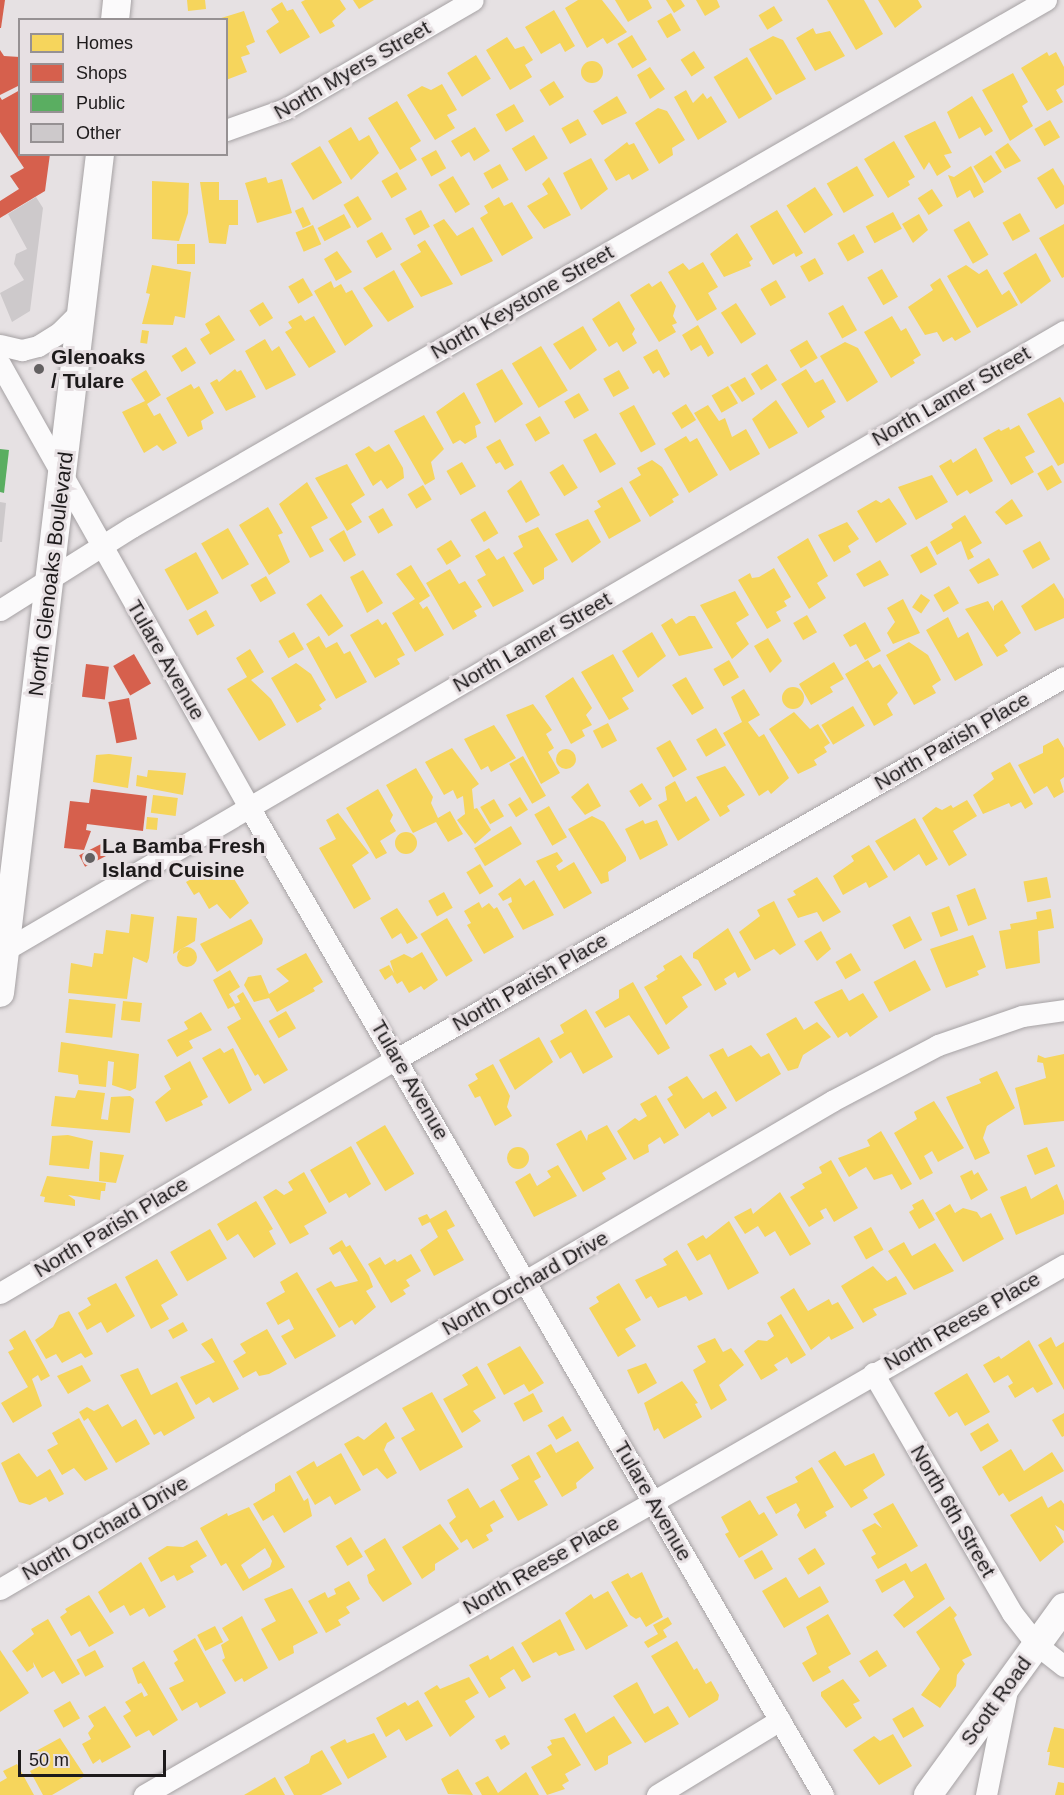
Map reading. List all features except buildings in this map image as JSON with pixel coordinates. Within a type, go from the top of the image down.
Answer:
[{"type":"main road","points":[[115,18],[117,0]]},
{"type":"main road","name":"North Glenoaks Boulevard","points":[[0,993],[3,952],[63,478],[80,312],[100,156]]},
{"type":"main road","name":"Scott Road","points":[[927,1795],[1007,1689],[1064,1607]]},
{"type":"street","name":"North Myers Street","points":[[228,130],[253,124],[285,109],[473,0]]},
{"type":"street","name":"North Keystone Street","points":[[0,610],[50,581],[100,546],[1046,0]]},
{"type":"street","points":[[0,345],[22,350],[38,346],[60,332],[80,312]]},
{"type":"street","name":"North Lamer Street","points":[[3,952],[1064,331]]},
{"type":"street","name":"Tulare Avenue","points":[[0,364],[100,546],[249,807],[398,1058],[823,1795]]},
{"type":"street","name":"North Parish Place","points":[[0,1293],[398,1058],[1064,677]]},
{"type":"street","name":"North Orchard Drive","points":[[0,1589],[527,1282],[832,1101],[938,1045],[1022,1017],[1064,1010]]},
{"type":"street","name":"North Reese Place","points":[[144,1795],[1064,1264]]},
{"type":"street","name":"North 6th Street","points":[[873,1373],[1012,1613],[1036,1645],[1064,1666]]},
{"type":"street","points":[[986,1795],[1007,1689]]},
{"type":"street","points":[[657,1795],[780,1720]]},
{"type":"place","name":"Glenoaks / Tulare","points":[[39,369]]},
{"type":"place","name":"La Bamba Fresh Island Cuisine","points":[[90,858]]}]
